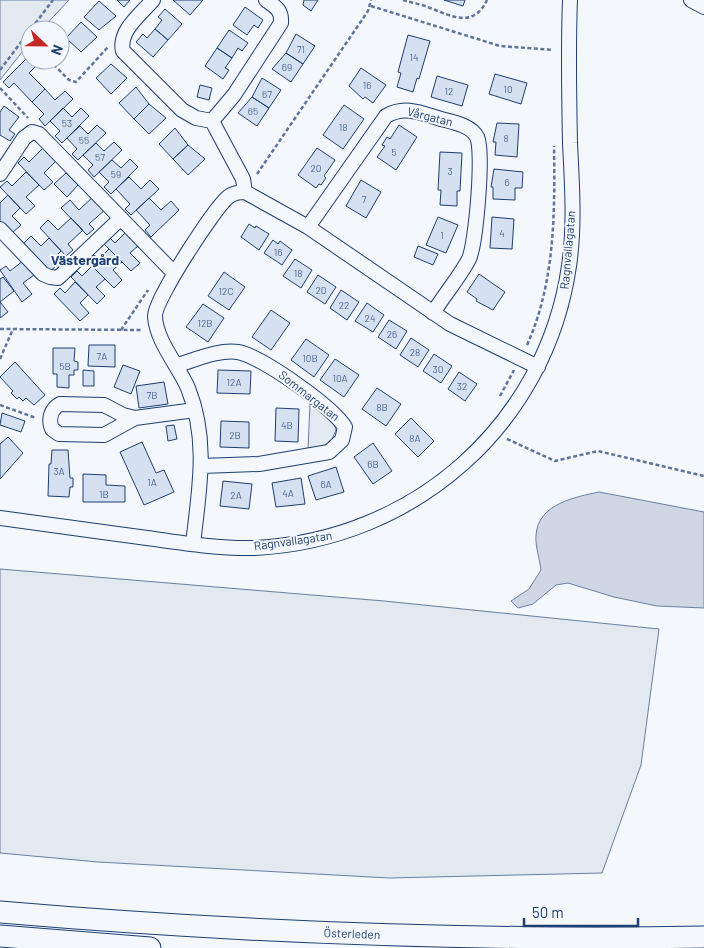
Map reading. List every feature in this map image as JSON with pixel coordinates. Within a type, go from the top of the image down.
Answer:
[{"type":"main road","name":"Österleden","points":[[0,912],[111,922],[346,934],[572,939],[704,937]]},
{"type":"main road","points":[[0,936],[150,948]]},
{"type":"street","points":[[153,0],[123,34],[121,42],[123,51],[182,110],[196,118],[212,120]]},
{"type":"street","points":[[212,120],[234,95],[281,23],[282,15],[278,9],[266,0]]},
{"type":"street","name":"Ragnvallagatan","points":[[0,518],[193,544],[253,548],[280,546],[328,537],[376,520],[425,494],[466,462],[494,433],[538,367],[554,332],[564,298],[570,264],[572,232],[568,87],[570,0]]},
{"type":"street","points":[[691,0],[704,7]]},
{"type":"street","name":"Vårgatan","points":[[308,227],[386,116],[396,110],[409,109],[464,126],[477,136],[480,151],[475,236],[469,258],[433,313]]},
{"type":"street","points":[[212,120],[243,179],[245,192]]},
{"type":"street","points":[[0,174],[24,138],[32,132],[39,134],[174,273]]},
{"type":"street","points":[[193,544],[202,466],[195,410],[178,365],[156,324],[156,308],[174,273],[224,200],[234,194],[245,192],[308,227],[433,313],[538,367]]},
{"type":"street","points":[[0,229],[43,274],[50,278],[58,278],[121,218]]},
{"type":"street","name":"Sommargatan","points":[[178,365],[219,353],[237,352],[253,357],[327,407],[339,417],[345,427],[342,440],[329,452],[259,464],[202,466]]},
{"type":"street","points":[[135,418],[104,435],[56,433],[50,423],[52,410],[60,404],[104,405],[123,416],[135,418],[195,410]]},
{"type":"path","points":[[37,20],[52,0]]},
{"type":"path","points":[[245,192],[371,6],[371,0]]},
{"type":"path","points":[[403,0],[452,17],[466,19],[476,13],[487,0]]},
{"type":"path","points":[[371,6],[500,46],[553,50],[553,60]]},
{"type":"path","points":[[59,70],[69,80],[76,82],[110,45],[121,42]]},
{"type":"path","points":[[0,70],[20,43]]},
{"type":"path","points":[[0,88],[29,119],[32,132]]},
{"type":"path","points":[[500,398],[520,359],[540,308],[551,255],[555,196],[554,137]]},
{"type":"path","points":[[0,329],[148,330],[156,324]]},
{"type":"path","points":[[0,359],[13,329]]},
{"type":"path","points":[[0,405],[50,423]]},
{"type":"path","points":[[494,433],[555,461],[598,451],[704,476]]},
{"type":"shaded area","points":[[0,0],[69,0],[50,20],[20,20],[20,55],[0,80]]},
{"type":"shaded area","points":[[310,403],[331,416],[336,430],[330,444],[308,450]]},
{"type":"shaded area","points":[[599,492],[704,512],[704,608],[657,606],[614,597],[568,583],[556,585],[533,604],[518,608],[511,601],[529,589],[541,570],[536,535],[538,524],[543,516],[559,504],[579,496]]},
{"type":"shaded area","points":[[0,569],[384,601],[659,629],[641,765],[602,873],[389,878],[98,862],[0,853]]},
{"type":"building","points":[[117,0],[130,0],[124,7]]},
{"type":"building","points":[[173,0],[203,0],[190,15]]},
{"type":"building","points":[[304,0],[318,0],[311,11],[303,5]]},
{"type":"building","points":[[444,0],[465,0],[463,6]]},
{"type":"building","points":[[99,1],[116,16],[99,30],[84,17]]},
{"type":"building","points":[[245,7],[263,20],[258,28],[254,25],[247,35],[233,25]]},
{"type":"building","points":[[165,9],[182,24],[168,40],[155,29],[162,20],[158,17]]},
{"type":"building","points":[[81,22],[97,37],[81,52],[70,42],[70,34]]},
{"type":"building","points":[[155,29],[168,40],[153,57],[136,42],[143,34],[147,38]]},
{"type":"building","points":[[229,30],[248,43],[242,51],[238,48],[232,58],[217,48]]},
{"type":"building","points":[[296,34],[315,46],[303,64],[286,53]]},
{"type":"building","points":[[408,35],[430,41],[419,79],[417,78],[413,92],[397,87],[401,73],[398,72]]},
{"type":"building","points":[[217,48],[232,58],[225,68],[229,70],[223,79],[205,66]]},
{"type":"building","points":[[286,53],[303,64],[291,82],[272,69]]},
{"type":"building","points":[[111,64],[127,78],[111,94],[96,78]]},
{"type":"building","points":[[20,65],[20,70],[32,70],[29,73],[45,89],[32,102],[14,83],[9,88],[3,82]]},
{"type":"building","points":[[361,68],[386,85],[373,103],[365,97],[363,99],[349,86]]},
{"type":"building","points":[[495,74],[527,83],[521,104],[489,94]]},
{"type":"building","points":[[437,76],[468,85],[462,106],[431,97]]},
{"type":"building","points":[[262,78],[281,90],[269,108],[252,97]]},
{"type":"building","points":[[200,85],[212,88],[209,100],[197,97]]},
{"type":"building","points":[[136,87],[149,104],[134,119],[119,103]]},
{"type":"building","points":[[45,89],[55,100],[65,91],[73,99],[45,126],[39,119],[44,114],[32,102]]},
{"type":"building","points":[[252,97],[269,108],[257,126],[238,113]]},
{"type":"building","points":[[149,104],[166,118],[149,134],[134,119]]},
{"type":"building","points":[[344,105],[364,119],[343,149],[323,135]]},
{"type":"building","points":[[4,106],[19,117],[9,130],[15,134],[10,141],[0,135],[0,112]]},
{"type":"building","points":[[63,108],[72,117],[81,108],[89,116],[62,143],[55,136],[60,131],[50,121]]},
{"type":"building","points":[[497,123],[519,124],[517,157],[495,155],[496,142],[493,142]]},
{"type":"building","points":[[97,125],[106,133],[78,160],[72,154],[77,149],[67,138],[80,126],[88,134]]},
{"type":"building","points":[[399,125],[417,137],[396,170],[377,157],[385,146],[382,145],[387,137],[390,139]]},
{"type":"building","points":[[175,128],[188,145],[173,159],[159,144]]},
{"type":"building","points":[[114,142],[122,150],[94,177],[88,170],[93,165],[83,155],[96,143],[104,151]]},
{"type":"building","points":[[188,145],[205,159],[188,175],[173,159]]},
{"type":"building","points":[[45,146],[58,159],[44,173],[53,182],[44,190],[18,163],[24,157],[29,162]]},
{"type":"building","points":[[317,148],[335,160],[324,176],[326,178],[316,188],[298,175]]},
{"type":"building","points":[[440,152],[462,153],[460,191],[457,191],[457,206],[440,205],[441,190],[438,190]]},
{"type":"building","points":[[130,159],[138,167],[111,194],[104,187],[109,182],[99,172],[112,160],[121,168]]},
{"type":"building","points":[[494,169],[523,172],[522,188],[515,188],[515,200],[493,199],[493,187],[491,187]]},
{"type":"building","points":[[26,172],[39,185],[26,197],[35,206],[26,214],[0,187],[7,181],[12,186]]},
{"type":"building","points":[[66,173],[78,185],[67,197],[54,184]]},
{"type":"building","points":[[129,177],[141,189],[150,180],[159,189],[131,215],[125,209],[130,204],[116,189]]},
{"type":"building","points":[[361,180],[381,192],[366,218],[346,206]]},
{"type":"building","points":[[8,195],[20,208],[12,216],[21,225],[12,233],[0,221],[0,203]]},
{"type":"building","points":[[94,196],[106,209],[89,224],[94,229],[87,235],[61,208],[70,200],[79,210]]},
{"type":"building","points":[[149,198],[161,210],[171,201],[179,210],[151,237],[145,230],[150,225],[136,210]]},
{"type":"building","points":[[438,217],[458,225],[446,253],[426,245]]},
{"type":"building","points":[[492,217],[514,219],[512,249],[490,248]]},
{"type":"building","points":[[71,218],[83,230],[68,244],[73,250],[66,256],[40,228],[48,220],[58,230]]},
{"type":"building","points":[[249,224],[269,234],[259,250],[241,237]]},
{"type":"building","points":[[127,231],[140,244],[130,253],[140,263],[131,271],[104,244],[110,238],[115,243]]},
{"type":"building","points":[[31,236],[41,246],[49,238],[61,251],[51,261],[56,266],[49,272],[23,244]]},
{"type":"building","points":[[273,240],[278,244],[280,241],[292,250],[282,265],[264,253]]},
{"type":"building","points":[[418,246],[438,254],[433,265],[414,257]]},
{"type":"building","points":[[109,249],[122,262],[113,270],[122,280],[114,288],[87,261],[94,255],[99,259]]},
{"type":"building","points":[[295,259],[312,270],[301,288],[283,276]]},
{"type":"building","points":[[23,261],[34,275],[23,283],[32,294],[22,302],[0,270],[6,266],[10,271]]},
{"type":"building","points":[[92,266],[105,279],[96,287],[105,296],[97,304],[71,277],[77,271],[82,276]]},
{"type":"building","points":[[224,272],[245,287],[229,310],[208,296]]},
{"type":"building","points":[[479,274],[505,292],[493,310],[476,301],[477,299],[467,292]]},
{"type":"building","points":[[318,275],[336,287],[325,304],[307,292]]},
{"type":"building","points":[[3,277],[14,291],[0,302],[0,279]]},
{"type":"building","points":[[75,282],[88,295],[80,303],[89,313],[80,321],[54,294],[60,288],[65,293]]},
{"type":"building","points":[[341,290],[359,302],[347,320],[330,308]]},
{"type":"building","points":[[0,302],[8,312],[0,318]]},
{"type":"building","points":[[367,303],[384,315],[373,332],[355,321]]},
{"type":"building","points":[[203,304],[224,318],[208,342],[186,327]]},
{"type":"building","points":[[271,310],[290,323],[271,350],[252,337]]},
{"type":"building","points":[[389,320],[407,331],[396,349],[378,337]]},
{"type":"building","points":[[411,338],[429,350],[418,367],[400,355]]},
{"type":"building","points":[[306,339],[329,355],[314,377],[291,360]]},
{"type":"building","points":[[89,345],[115,345],[115,367],[88,366]]},
{"type":"building","points":[[53,348],[75,348],[74,361],[78,362],[78,370],[74,370],[74,375],[69,375],[69,388],[57,387],[57,374],[53,374]]},
{"type":"building","points":[[434,354],[452,366],[441,383],[423,371]]},
{"type":"building","points":[[335,359],[359,375],[344,397],[320,380]]},
{"type":"building","points":[[15,362],[45,395],[34,405],[26,398],[23,401],[19,397],[17,399],[11,393],[13,391],[0,377]]},
{"type":"building","points":[[123,365],[140,371],[131,394],[114,387]]},
{"type":"building","points":[[83,370],[94,371],[94,386],[83,386]]},
{"type":"building","points":[[218,370],[251,371],[250,394],[217,393]]},
{"type":"building","points":[[459,372],[477,384],[465,401],[448,389]]},
{"type":"building","points":[[164,382],[168,404],[139,408],[136,386]]},
{"type":"building","points":[[377,388],[401,404],[386,426],[362,409]]},
{"type":"building","points":[[276,408],[299,409],[298,442],[275,441]]},
{"type":"building","points":[[2,413],[25,421],[21,432],[0,425]]},
{"type":"building","points":[[411,418],[434,441],[418,457],[395,434]]},
{"type":"building","points":[[221,421],[249,422],[249,448],[220,447]]},
{"type":"building","points":[[174,425],[177,439],[168,441],[166,426]]},
{"type":"building","points":[[8,437],[23,453],[0,479],[0,444]]},
{"type":"building","points":[[142,442],[156,473],[164,470],[174,492],[144,505],[120,452]]},
{"type":"building","points":[[373,443],[392,471],[373,484],[354,457]]},
{"type":"building","points":[[52,450],[68,450],[70,478],[73,478],[73,487],[70,487],[69,497],[48,496],[49,464],[51,464]]},
{"type":"building","points":[[336,467],[344,492],[316,500],[308,476]]},
{"type":"building","points":[[83,474],[106,475],[106,485],[125,486],[125,502],[83,502]]},
{"type":"building","points":[[301,478],[305,504],[276,507],[272,483]]},
{"type":"building","points":[[223,481],[252,484],[249,509],[220,506]]},
{"type":"district","name":"Västergård","points":[[85,260]]}]
